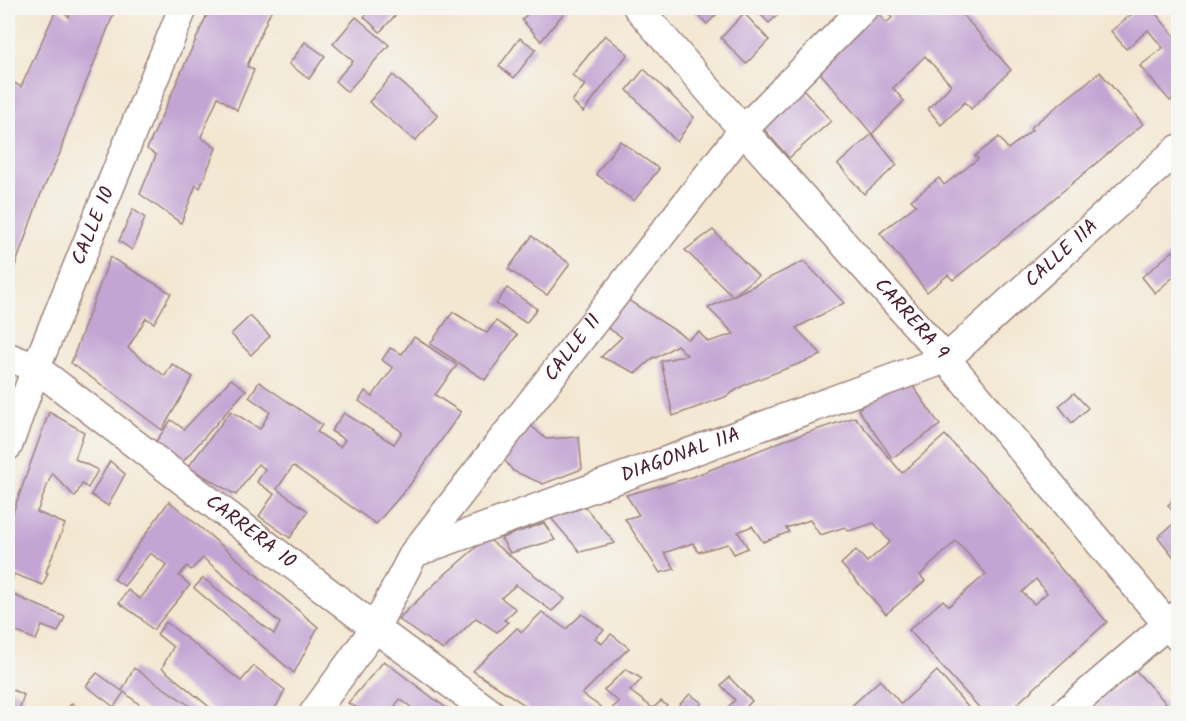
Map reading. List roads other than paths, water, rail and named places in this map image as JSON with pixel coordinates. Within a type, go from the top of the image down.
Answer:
[{"type":"street","name":"CALLE 10","points":[[8,446],[36,368],[183,8]]},
{"type":"street","name":"CARRERA 9","points":[[638,8],[946,359],[1175,626]]},
{"type":"street","name":"CALLE 11","points":[[313,714],[375,628],[414,553],[743,130],[864,8]]},
{"type":"street","name":"CALLE 11A","points":[[946,359],[1179,149]]},
{"type":"street","name":"CARRERA 10","points":[[8,357],[36,368],[375,628],[492,714]]},
{"type":"street","name":"DIAGONAL 11A","points":[[414,553],[946,359]]},
{"type":"street","points":[[1063,714],[1175,626]]}]
